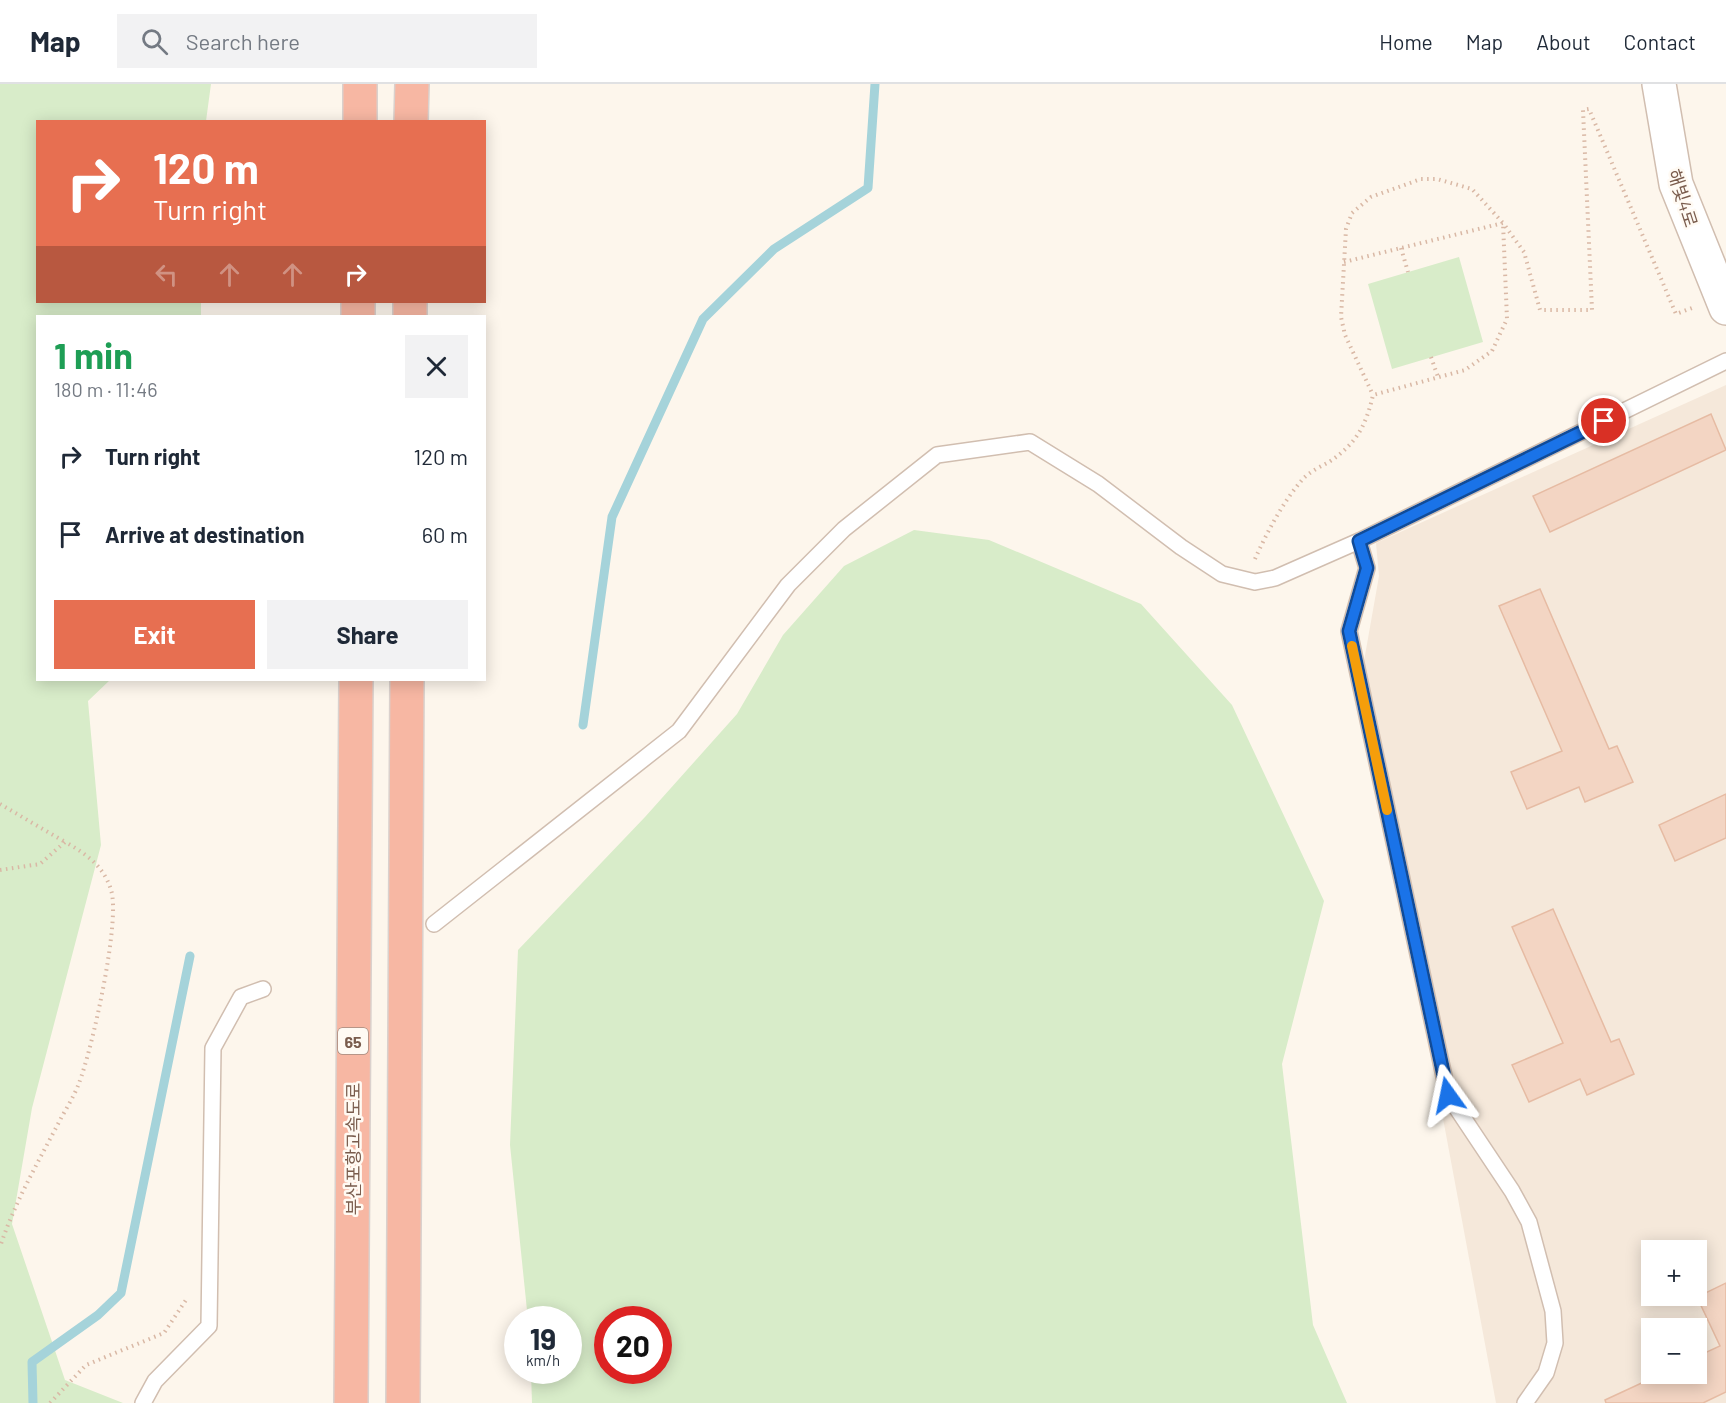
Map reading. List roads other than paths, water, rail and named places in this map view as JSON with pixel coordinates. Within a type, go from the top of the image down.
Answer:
[{"type":"highway","points":[[360,84],[360,120]]},
{"type":"highway","points":[[411,84],[411,120]]},
{"type":"highway","name":"부산포항고속도로","points":[[351,1403],[356,681]]},
{"type":"highway","points":[[403,1403],[408,681]]},
{"type":"street","name":"해빛4로","points":[[1659,84],[1676,184],[1723,302]]},
{"type":"lane","points":[[434,924],[679,731],[788,585],[844,529],[937,455],[1030,442],[1098,484],[1181,547],[1222,574],[1255,582],[1275,578],[1359,541],[1726,362]]},
{"type":"lane","points":[[1359,541],[1367,568],[1349,631],[1448,1095],[1512,1191],[1529,1222],[1553,1311],[1555,1342],[1546,1373],[1525,1403]]},
{"type":"lane","points":[[143,1403],[155,1381],[208,1326],[213,1048],[241,997],[263,989]]},
{"type":"waterway","points":[[583,725],[612,517],[703,319],[774,249],[868,188],[875,84]]},
{"type":"waterway","points":[[33,1403],[32,1362],[98,1315],[121,1293],[190,956]]}]
